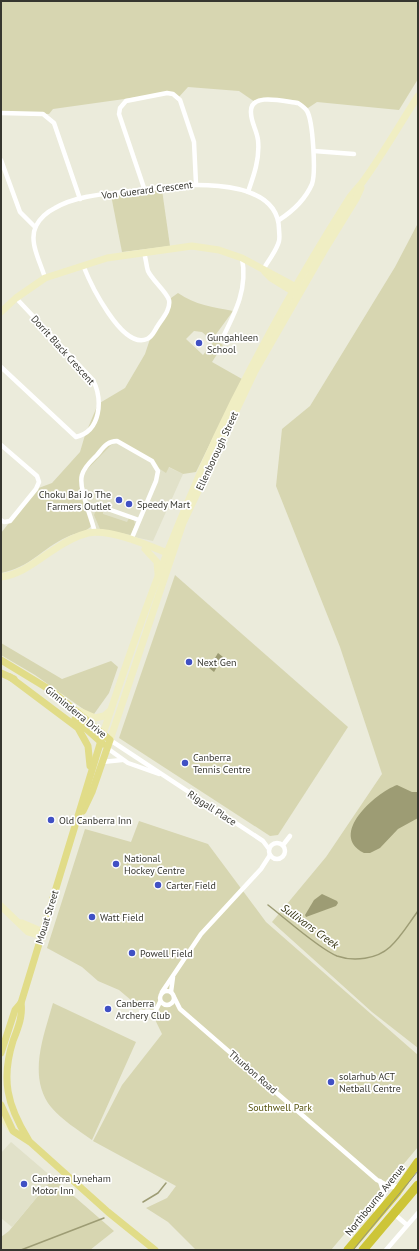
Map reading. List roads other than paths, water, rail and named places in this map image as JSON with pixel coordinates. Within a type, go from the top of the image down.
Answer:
[{"type":"highway","name":"Northbourne Avenue","points":[[348,1250],[403,1185],[418,1162]]},
{"type":"highway","points":[[363,1250],[418,1185]]},
{"type":"main road","name":"Ellenborough Street","points":[[102,737],[158,574],[169,556],[171,542],[198,476],[235,400],[298,291],[356,198],[364,181],[418,96]]},
{"type":"main road","points":[[1,312],[16,298],[45,278],[107,258],[192,246],[219,250],[242,258],[263,270],[274,274],[298,291]]},
{"type":"main road","name":"Ellenborough Street","points":[[110,740],[169,556],[235,412],[298,291]]},
{"type":"main road","points":[[1,577],[24,570],[74,538],[95,533],[131,540],[169,556]]},
{"type":"main road","points":[[147,548],[164,545],[171,542]]},
{"type":"main road","points":[[147,548],[157,562],[158,574]]},
{"type":"main road","name":"Ginninderra Drive","points":[[1,660],[68,703],[102,737],[107,748]]},
{"type":"main road","name":"Ginninderra Drive","points":[[1,673],[48,699],[102,737],[110,740]]},
{"type":"main road","points":[[10,677],[78,728],[88,746],[90,774]]},
{"type":"main road","points":[[68,703],[93,718],[102,717],[110,711]]},
{"type":"main road","name":"Mouat Street","points":[[1,1053],[15,1010],[21,1003],[102,737]]},
{"type":"main road","name":"Mouat Street","points":[[73,831],[92,792],[110,740]]},
{"type":"main road","points":[[1,906],[28,932],[42,934]]},
{"type":"main road","name":"Mouat Street","points":[[21,1003],[23,1013],[8,1058],[4,1084],[13,1113],[30,1142]]},
{"type":"main road","points":[[1,1105],[13,1131]]},
{"type":"main road","points":[[1,1115],[13,1131]]},
{"type":"main road","name":"Mouat Street","points":[[13,1131],[30,1142],[108,1212],[155,1250]]},
{"type":"street","points":[[144,188],[119,114],[120,108],[126,101],[167,93],[173,94],[180,100],[194,142],[196,184]]},
{"type":"street","points":[[248,192],[257,166],[258,140],[251,114],[251,108],[255,102],[263,99],[298,103],[302,105],[308,111],[314,152],[312,183],[304,199],[279,220],[279,241],[263,270]]},
{"type":"street","points":[[1,113],[43,114],[49,117],[54,123],[80,199]]},
{"type":"street","points":[[314,152],[354,154]]},
{"type":"street","points":[[1,160],[20,212],[35,227],[35,251],[45,278]]},
{"type":"street","name":"Von Guerard Crescent","points":[[35,227],[42,217],[56,207],[80,199],[144,188],[196,184],[222,186],[259,196],[271,205],[279,220]]},
{"type":"street","points":[[83,265],[91,286],[104,308],[131,337],[140,340],[146,339],[151,336],[168,308],[169,300],[148,270],[144,253]]},
{"type":"street","points":[[222,339],[241,300],[244,265],[242,258]]},
{"type":"street","name":"Dorrit Black Crescent","points":[[1,367],[76,437],[84,435],[95,423],[99,399],[97,388],[93,380],[16,298]]},
{"type":"street","points":[[95,533],[81,484],[83,472],[106,445],[114,441],[120,442],[152,461],[158,470],[156,481],[131,540]]},
{"type":"street","points":[[1,445],[37,476],[39,482],[36,489],[10,521],[4,522],[1,520]]},
{"type":"street","points":[[88,507],[102,507],[139,520]]},
{"type":"street","name":"Riggall Place","points":[[110,740],[160,775],[263,841],[269,849]]},
{"type":"street","name":"Riggall Place","points":[[107,748],[123,760],[160,775]]},
{"type":"street","name":"Riggall Place","points":[[102,762],[123,760]]},
{"type":"street","points":[[283,845],[290,836]]},
{"type":"street","name":"Riggall Place","points":[[263,841],[274,843]]},
{"type":"street","points":[[275,859],[270,855],[269,849],[274,843],[283,845]]},
{"type":"street","points":[[261,869],[275,859],[284,855],[285,850],[283,845]]},
{"type":"street","points":[[156,1012],[160,1002],[159,996],[188,952],[214,919],[261,869],[270,855]]},
{"type":"street","points":[[162,992],[171,992],[173,975]]},
{"type":"street","name":"Thurbon Road","points":[[171,992],[180,1009]]},
{"type":"street","points":[[141,1012],[156,1012],[173,1002],[174,997]]},
{"type":"street","name":"Thurbon Road","points":[[160,1002],[180,1009],[380,1182],[394,1188],[403,1185]]},
{"type":"street","name":"Northbourne Avenue","points":[[345,1250],[347,1244],[378,1208],[383,1198],[384,1191],[380,1182]]},
{"type":"street","points":[[386,1250],[418,1212]]},
{"type":"street","points":[[393,1213],[407,1225]]},
{"type":"waterway","name":"Sullivans Creek","points":[[268,905],[321,947],[337,956],[351,959],[372,957],[385,951],[398,939],[418,911]]},
{"type":"waterway","name":"Sullivans Creek","points":[[143,1202],[158,1193],[166,1183]]},
{"type":"waterway","name":"Sullivans Creek","points":[[21,1250],[104,1218]]},
{"type":"tram line","points":[[353,1250],[418,1171]]},
{"type":"place","name":"Gungahleen School","points":[[199,343]]},
{"type":"place","name":"Choku Bai Jo The Farmers Outlet","points":[[119,500]]},
{"type":"place","name":"Speedy Mart","points":[[129,504]]},
{"type":"place","name":"Next Gen","points":[[189,662]]},
{"type":"place","name":"Canberra Tennis Centre","points":[[185,763]]},
{"type":"place","name":"Old Canberra Inn","points":[[51,820]]},
{"type":"place","name":"National Hockey Centre","points":[[116,864]]},
{"type":"place","name":"Carter Field","points":[[158,885]]},
{"type":"place","name":"Watt Field","points":[[92,917]]},
{"type":"place","name":"Powell Field","points":[[132,953]]},
{"type":"place","name":"Canberra Archery Club","points":[[108,1009]]},
{"type":"place","name":"solarhub ACT Netball Centre","points":[[331,1082]]},
{"type":"place","name":"Canberra Lyneham Motor Inn","points":[[24,1184]]},
{"type":"park label","name":"Southwell Park","points":[[280,1107]]}]
